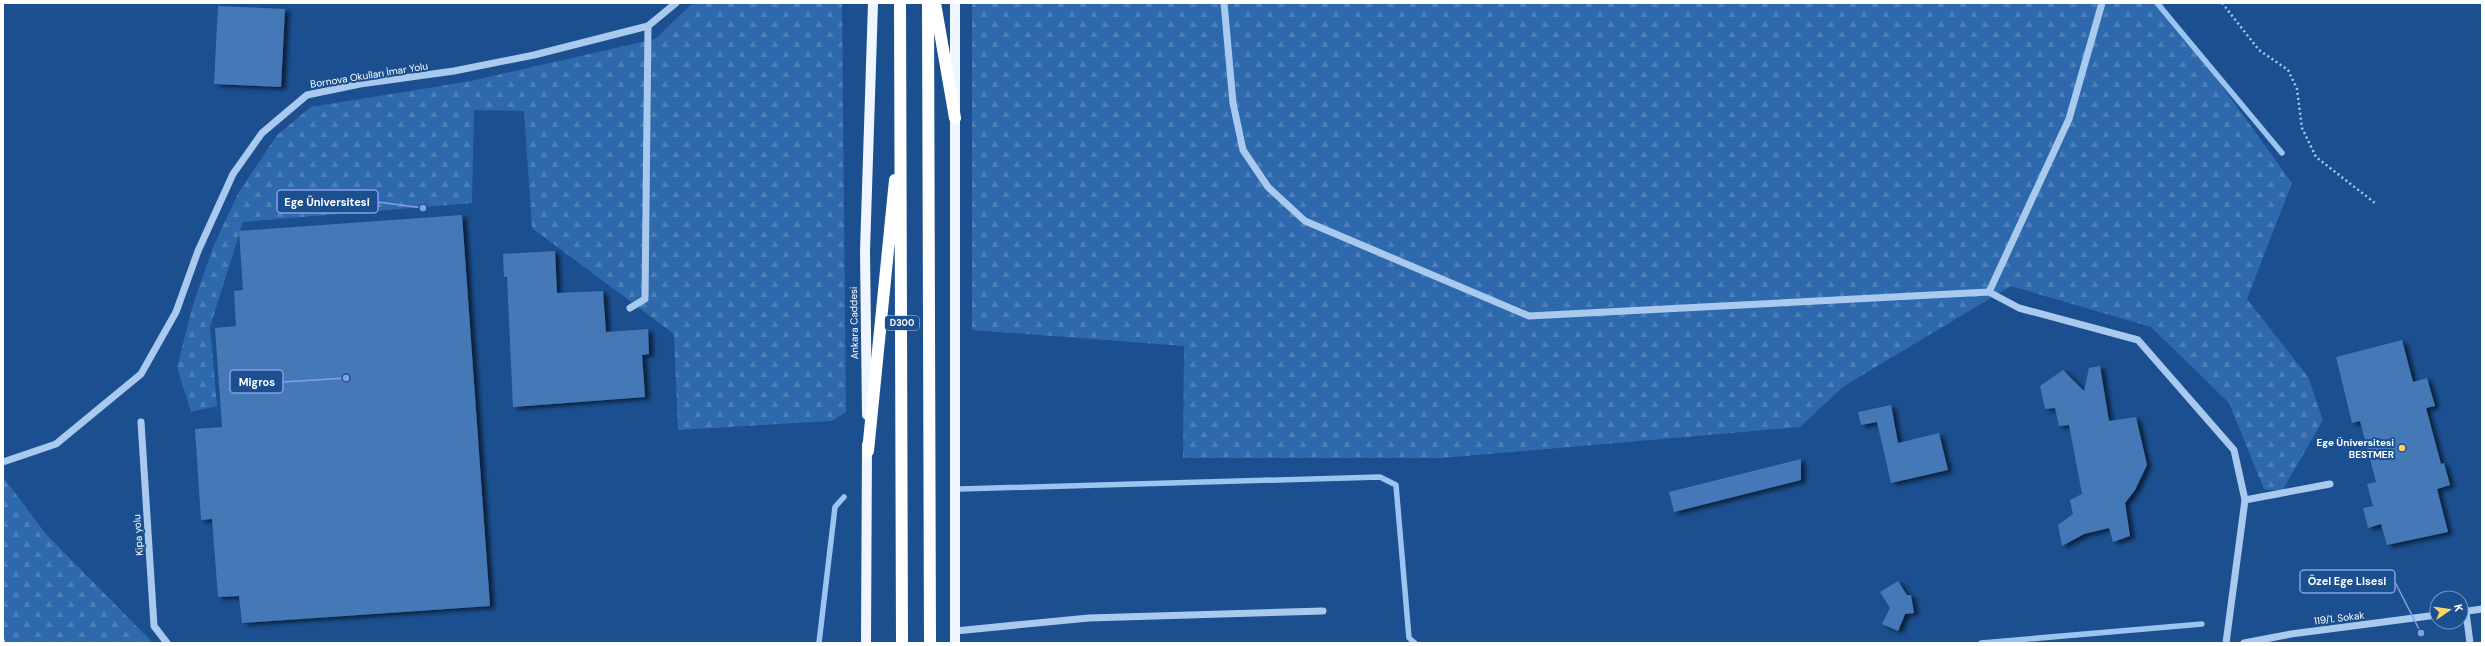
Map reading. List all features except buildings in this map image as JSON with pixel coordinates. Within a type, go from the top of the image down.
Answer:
[{"type":"highway","name":"D300","points":[[900,3],[902,114],[902,643]]},
{"type":"highway","name":"D300","points":[[928,3],[930,643]]},
{"type":"highway","points":[[935,3],[955,118]]},
{"type":"highway","points":[[868,451],[902,114]]},
{"type":"main road","name":"Ankara Caddesi","points":[[866,643],[868,451],[865,251],[873,3]]},
{"type":"main road","points":[[955,3],[955,643]]},
{"type":"street","name":"Bornova Okulları İmar Yolu","points":[[3,462],[56,444],[141,374],[176,312],[198,251],[233,174],[262,133],[307,95],[360,84],[454,71],[534,55],[648,26],[676,3]]},
{"type":"street","points":[[1224,3],[1233,103],[1243,150],[1268,187],[1305,221],[1529,316],[1989,292],[2019,308],[2138,340],[2234,450],[2245,500],[2226,643]]},
{"type":"street","points":[[1989,292],[2069,119],[2102,3]]},
{"type":"street","points":[[630,308],[645,299],[648,26]]},
{"type":"street","name":"Kipa yolu","points":[[141,422],[154,626],[167,643]]},
{"type":"street","points":[[2245,500],[2330,484]]},
{"type":"street","points":[[2469,611],[2482,609]]},
{"type":"street","points":[[955,631],[1089,618],[1323,611]]},
{"type":"street","name":"119/1. Sokak","points":[[2244,643],[2291,634],[2429,616]]},
{"type":"street","points":[[2467,630],[2470,643]]},
{"type":"path","points":[[2222,3],[2258,50],[2288,70],[2297,89],[2302,128],[2316,157],[2374,202]]},
{"type":"path","points":[[3,640],[7,643]]},
{"type":"green space","points":[[693,3],[842,3],[846,412],[832,421],[678,430],[674,334],[532,228],[524,111],[474,110],[472,203],[243,222],[210,327],[217,406],[191,412],[177,367],[193,305],[213,247],[239,192],[277,135],[311,107],[471,81],[655,39]]},
{"type":"green space","points":[[972,3],[2162,3],[2292,183],[2247,299],[2308,377],[2323,420],[2282,491],[2264,489],[2229,403],[2151,327],[2011,286],[1844,386],[1800,427],[1442,458],[1183,458],[1184,346],[972,330]]},
{"type":"green space","points":[[3,477],[46,534],[153,643],[3,643]]},
{"type":"waterway","points":[[2157,3],[2282,153]]},
{"type":"waterway","points":[[960,489],[1380,477],[1396,485],[1409,638],[1415,643]]},
{"type":"waterway","points":[[819,643],[835,507],[844,497]]},
{"type":"waterway","points":[[1981,643],[2202,624]]},
{"type":"place","name":"Ege Üniversitesi","points":[[423,208]]},
{"type":"place","name":"Migros","points":[[346,378]]},
{"type":"place","name":"Ege Üniversitesi BESTMER","points":[[2402,448]]},
{"type":"place","name":"Özel Ege Lisesi","points":[[2421,633]]}]
